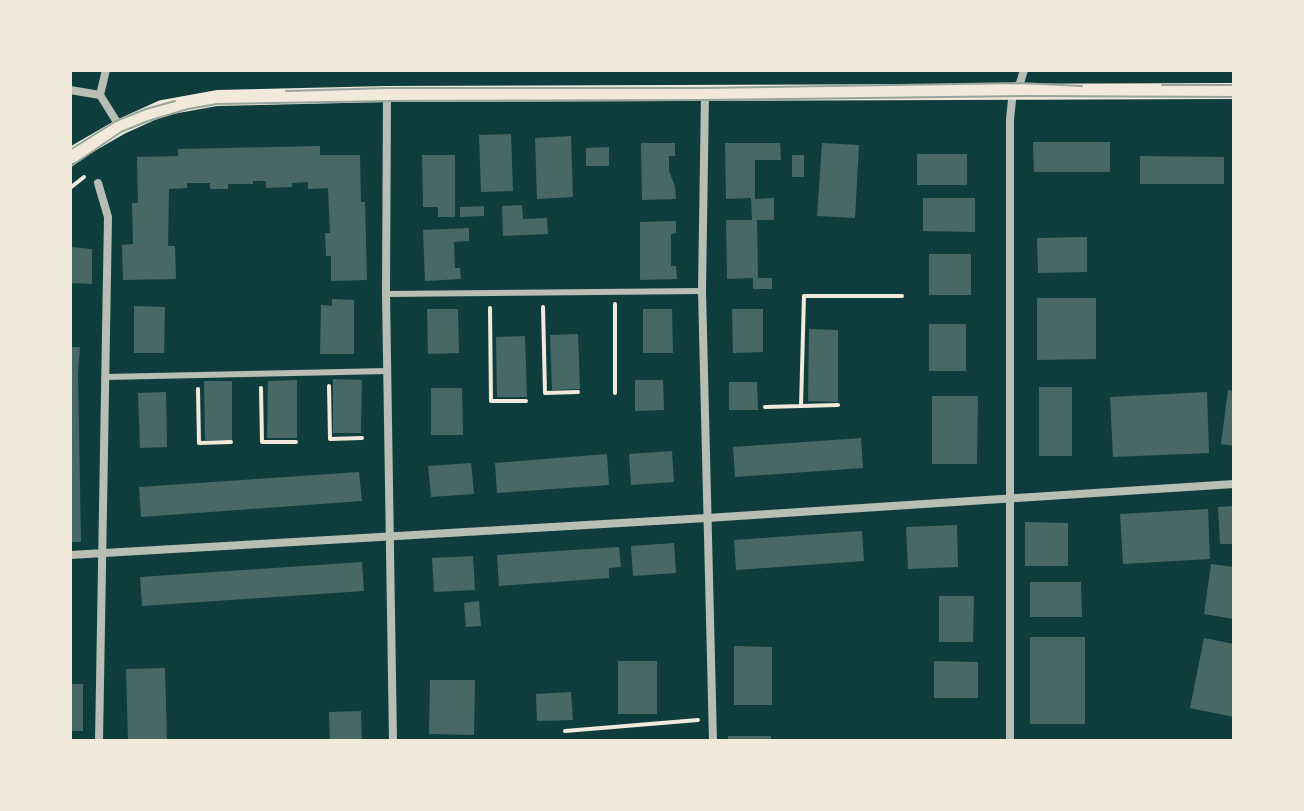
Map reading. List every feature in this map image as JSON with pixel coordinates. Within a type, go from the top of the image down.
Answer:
[{"type":"main road","points":[[70,156],[120,127],[162,108],[217,98],[387,94],[1234,91]]},
{"type":"street","points":[[106,70],[100,95],[120,127]]},
{"type":"street","points":[[1010,741],[1010,119],[1013,91],[1020,83],[1024,70]]},
{"type":"street","points":[[70,90],[100,95]]},
{"type":"street","points":[[387,94],[386,294],[393,741]]},
{"type":"street","points":[[705,94],[702,291],[713,741]]},
{"type":"street","points":[[98,183],[108,217],[99,741]]},
{"type":"street","points":[[70,555],[1234,484]]},
{"type":"lane","points":[[386,294],[702,291]]},
{"type":"lane","points":[[105,377],[388,371]]},
{"type":"path","points":[[543,292],[545,393],[578,392]]},
{"type":"path","points":[[615,292],[615,393]]},
{"type":"path","points":[[489,294],[491,401],[526,401]]},
{"type":"path","points":[[801,406],[804,296],[902,296]]},
{"type":"path","points":[[329,372],[330,439],[362,438]]},
{"type":"path","points":[[261,374],[262,442],[296,442]]},
{"type":"path","points":[[198,375],[199,443],[231,442]]},
{"type":"path","points":[[765,407],[838,405]]},
{"type":"path","points":[[565,731],[712,719]]},
{"type":"building","points":[[511,134],[513,191],[481,192],[479,135]]},
{"type":"building","points":[[571,136],[573,197],[537,199],[535,138]]},
{"type":"building","points":[[1033,142],[1110,142],[1110,172],[1034,172]]},
{"type":"building","points":[[641,143],[675,143],[675,156],[669,156],[669,171],[676,199],[642,200]]},
{"type":"building","points":[[725,143],[780,143],[781,160],[755,160],[755,199],[774,198],[774,220],[757,220],[758,278],[772,278],[772,289],[753,289],[753,278],[727,279],[726,220],[752,220],[751,198],[726,199]]},
{"type":"building","points":[[822,143],[859,145],[855,218],[817,216]]},
{"type":"building","points":[[320,146],[320,155],[360,155],[367,280],[331,281],[331,256],[326,256],[325,233],[330,233],[328,188],[308,189],[308,182],[292,183],[292,187],[266,188],[266,181],[253,181],[253,184],[228,184],[228,189],[210,189],[210,183],[187,183],[187,188],[169,189],[168,246],[175,246],[176,279],[123,280],[122,245],[133,244],[132,203],[138,203],[137,157],[178,156],[178,149]]},
{"type":"building","points":[[609,147],[609,166],[586,166],[586,148]]},
{"type":"building","points":[[917,154],[967,154],[967,185],[917,185]]},
{"type":"building","points":[[422,155],[455,155],[455,217],[438,217],[438,207],[423,207]]},
{"type":"building","points":[[792,155],[804,155],[804,177],[792,177]]},
{"type":"building","points":[[1140,156],[1224,157],[1224,184],[1140,184]]},
{"type":"building","points":[[923,198],[975,198],[975,232],[923,231]]},
{"type":"building","points":[[522,205],[523,219],[547,218],[548,234],[503,236],[502,206]]},
{"type":"building","points":[[484,206],[484,216],[460,217],[460,207]]},
{"type":"building","points":[[676,221],[676,233],[671,234],[671,266],[676,266],[677,279],[640,280],[640,222]]},
{"type":"building","points":[[469,228],[469,241],[454,242],[455,268],[460,268],[461,279],[425,281],[423,230]]},
{"type":"building","points":[[1087,237],[1087,272],[1038,273],[1037,238]]},
{"type":"building","points":[[70,247],[92,249],[92,284],[70,283]]},
{"type":"building","points":[[929,254],[971,254],[971,295],[929,295]]},
{"type":"building","points":[[1037,298],[1096,298],[1096,359],[1037,360]]},
{"type":"building","points":[[332,299],[354,300],[354,354],[320,354],[321,305],[332,306]]},
{"type":"building","points":[[134,306],[165,307],[164,353],[134,353]]},
{"type":"building","points":[[427,309],[458,309],[459,353],[428,354]]},
{"type":"building","points":[[643,309],[672,309],[673,353],[643,353]]},
{"type":"building","points":[[732,309],[763,309],[763,352],[733,353]]},
{"type":"building","points":[[929,324],[966,324],[966,371],[929,371]]},
{"type":"building","points":[[809,329],[838,330],[838,402],[808,401]]},
{"type":"building","points":[[578,334],[580,389],[552,390],[550,335]]},
{"type":"building","points":[[525,336],[527,397],[497,397],[496,337]]},
{"type":"building","points":[[70,347],[80,347],[81,542],[70,542]]},
{"type":"building","points":[[333,379],[362,380],[361,433],[333,433]]},
{"type":"building","points":[[297,380],[297,438],[267,438],[268,381]]},
{"type":"building","points":[[635,380],[663,380],[664,410],[635,411]]},
{"type":"building","points":[[204,381],[232,381],[232,440],[205,440]]},
{"type":"building","points":[[729,382],[757,382],[758,410],[729,410]]},
{"type":"building","points":[[1039,387],[1072,387],[1072,456],[1039,456]]},
{"type":"building","points":[[431,388],[462,388],[463,435],[431,435]]},
{"type":"building","points":[[1228,390],[1234,391],[1234,446],[1221,444]]},
{"type":"building","points":[[166,392],[167,447],[140,448],[138,393]]},
{"type":"building","points":[[1207,392],[1209,453],[1113,457],[1110,397]]},
{"type":"building","points":[[932,396],[978,396],[977,464],[932,464]]},
{"type":"building","points":[[861,438],[863,468],[735,477],[733,447]]},
{"type":"building","points":[[672,451],[674,482],[631,485],[629,454]]},
{"type":"building","points":[[607,454],[609,485],[497,493],[495,463]]},
{"type":"building","points":[[471,463],[474,494],[431,497],[428,466]]},
{"type":"building","points":[[359,472],[362,501],[141,517],[139,487]]},
{"type":"building","points":[[1234,506],[1234,544],[1220,544],[1218,507]]},
{"type":"building","points":[[1208,509],[1210,559],[1123,564],[1120,514]]},
{"type":"building","points":[[1025,522],[1068,523],[1068,566],[1025,566]]},
{"type":"building","points":[[957,525],[958,567],[908,569],[906,527]]},
{"type":"building","points":[[862,531],[864,561],[736,570],[734,540]]},
{"type":"building","points":[[674,543],[676,573],[633,576],[631,546]]},
{"type":"building","points":[[619,547],[621,567],[609,568],[609,578],[499,586],[497,555]]},
{"type":"building","points":[[473,556],[475,590],[434,592],[432,558]]},
{"type":"building","points":[[362,562],[364,591],[142,606],[140,577]]},
{"type":"building","points":[[1211,564],[1234,567],[1234,619],[1204,614]]},
{"type":"building","points":[[1030,582],[1081,582],[1082,617],[1030,617]]},
{"type":"building","points":[[939,596],[974,596],[973,642],[939,642]]},
{"type":"building","points":[[479,601],[481,626],[466,627],[464,603]]},
{"type":"building","points":[[1030,637],[1085,637],[1085,724],[1030,724]]},
{"type":"building","points":[[1204,638],[1234,644],[1234,717],[1190,708]]},
{"type":"building","points":[[734,646],[772,647],[772,705],[734,705]]},
{"type":"building","points":[[618,661],[657,661],[657,714],[618,714]]},
{"type":"building","points":[[934,661],[978,662],[978,698],[934,698]]},
{"type":"building","points":[[165,668],[167,741],[128,741],[126,669]]},
{"type":"building","points":[[430,680],[475,680],[474,735],[429,734]]},
{"type":"building","points":[[70,684],[83,684],[83,731],[70,731]]},
{"type":"building","points":[[571,692],[573,720],[537,721],[536,694]]},
{"type":"building","points":[[361,711],[362,741],[330,741],[329,712]]},
{"type":"building","points":[[728,736],[771,736],[771,741],[728,741]]},
{"type":"tram line","points":[[286,91],[1020,83],[1082,86]]},
{"type":"tram line","points":[[1162,85],[1234,85]]},
{"type":"tram line","points":[[70,167],[121,132],[188,109],[217,104],[1026,96],[1234,97]]},
{"type":"tram line","points":[[70,150],[116,121],[175,101]]}]
